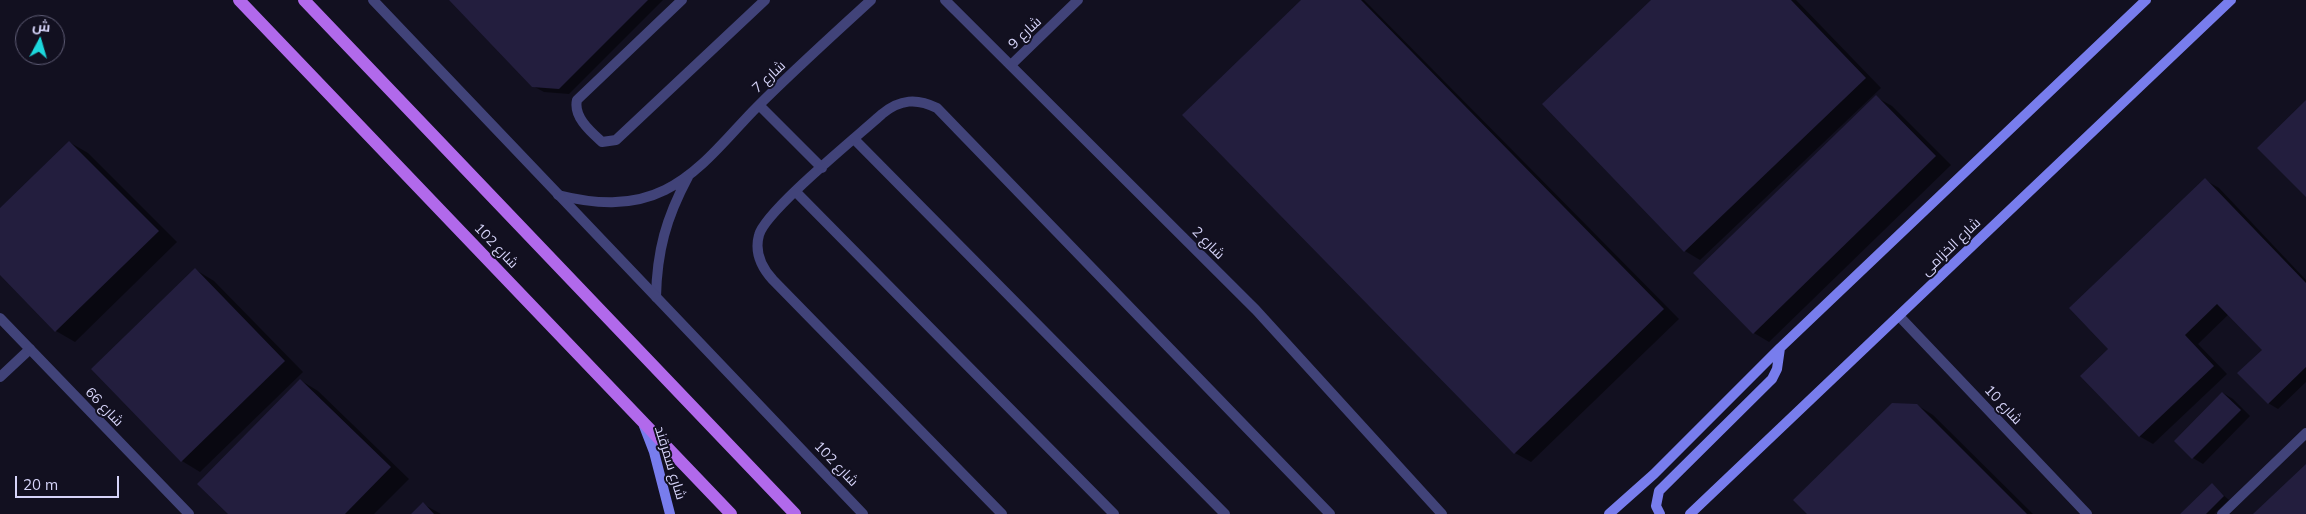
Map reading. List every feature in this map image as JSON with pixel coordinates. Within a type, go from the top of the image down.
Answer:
[{"type":"main road","name":"شارع 102","points":[[239,0],[731,514]]},
{"type":"main road","points":[[304,0],[795,514]]},
{"type":"street","name":"شارع 102","points":[[373,0],[863,514]]},
{"type":"street","points":[[682,0],[577,100],[576,106],[579,117],[602,142],[616,140],[765,0]]},
{"type":"street","name":"شارع 7","points":[[558,195],[584,202],[612,204],[639,199],[665,191],[688,176],[759,104],[871,0]]},
{"type":"street","name":"شارع 2","points":[[945,0],[1012,64],[1256,310],[1442,514]]},
{"type":"street","name":"شارع 9","points":[[1012,64],[1078,0]]},
{"type":"street","points":[[1609,514],[1661,467],[1780,348],[2146,0]]},
{"type":"street","name":"شارع الخزامى","points":[[1690,514],[2231,0]]},
{"type":"street","points":[[1002,514],[765,271],[759,259],[759,234],[772,213],[891,106],[902,102],[915,100],[937,108],[1330,514]]},
{"type":"street","points":[[759,104],[822,168]]},
{"type":"street","points":[[854,139],[1225,514]]},
{"type":"street","name":"شارع 7","points":[[656,297],[657,272],[666,222],[688,176]]},
{"type":"street","points":[[796,192],[1114,514]]},
{"type":"street","name":"شارع 10","points":[[1899,316],[2087,514]]},
{"type":"street","name":"شارع 66","points":[[0,318],[189,514]]},
{"type":"street","points":[[1660,514],[1656,506],[1659,491],[1772,379],[1777,369],[1780,348]]},
{"type":"street","points":[[0,377],[30,349]]},
{"type":"street","name":"شارع سمرقند","points":[[642,420],[654,452],[670,514]]},
{"type":"street","points":[[2222,514],[2306,433]]},
{"type":"building","points":[[449,0],[648,0],[559,89],[532,87]]},
{"type":"building","points":[[1301,0],[1361,0],[1664,309],[1514,454],[1182,115]]},
{"type":"building","points":[[1651,0],[1791,0],[1866,78],[1684,252],[1542,104]]},
{"type":"building","points":[[1876,95],[1936,156],[1753,334],[1693,273]]},
{"type":"building","points":[[2306,100],[2306,197],[2257,148]]},
{"type":"building","points":[[69,141],[159,231],[55,332],[0,275],[0,208]]},
{"type":"building","points":[[2205,178],[2306,283],[2306,367],[2268,404],[2237,373],[2262,350],[2217,304],[2185,335],[2214,366],[2139,437],[2080,376],[2108,349],[2069,308]]},
{"type":"building","points":[[195,268],[285,361],[181,462],[91,369]]},
{"type":"building","points":[[300,379],[391,467],[345,514],[228,514],[197,484]]},
{"type":"building","points":[[2222,392],[2241,410],[2192,459],[2174,441]]},
{"type":"building","points":[[1892,403],[1917,404],[2027,514],[1807,514],[1793,500]]},
{"type":"building","points":[[2306,464],[2306,514],[2253,514]]},
{"type":"building","points":[[2212,483],[2224,496],[2206,514],[2180,514]]},
{"type":"building","points":[[423,502],[434,514],[411,514]]}]
